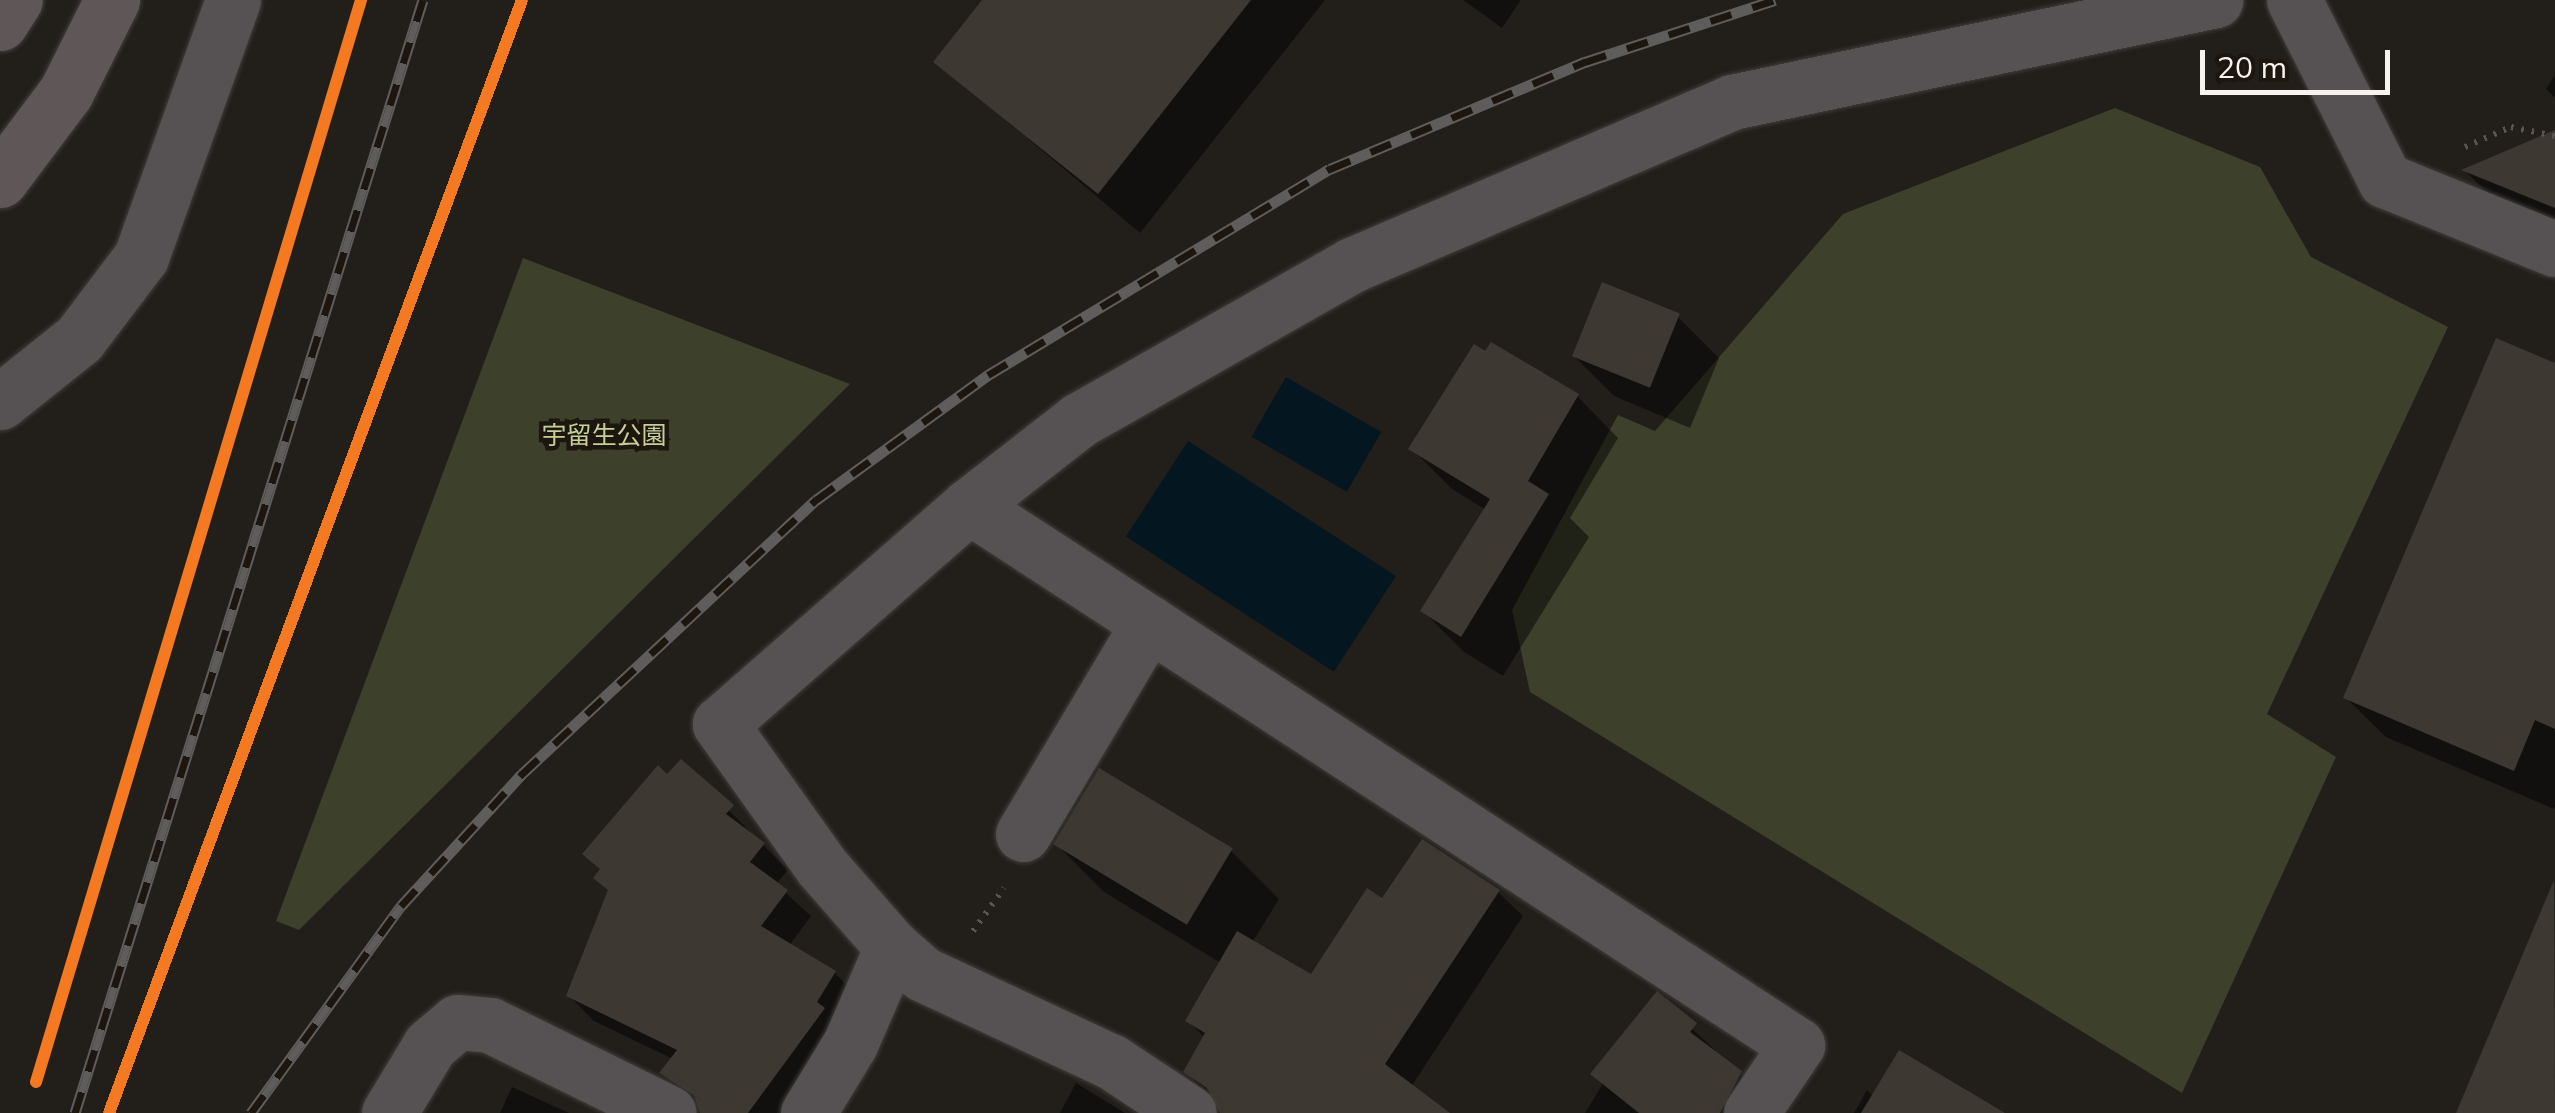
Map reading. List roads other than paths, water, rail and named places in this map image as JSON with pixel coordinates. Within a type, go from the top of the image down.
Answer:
[{"type":"highway","points":[[0,24],[15,0]]},
{"type":"highway","points":[[0,180],[66,92],[112,0]]},
{"type":"street","points":[[0,402],[79,339],[142,257],[233,0]]},
{"type":"street","points":[[1189,1113],[1112,1062],[937,980],[892,947],[822,867],[720,724],[969,506],[1079,420],[1352,264],[1732,102],[2215,0]]},
{"type":"street","points":[[2294,0],[2386,180],[2555,249]]},
{"type":"street","points":[[969,506],[1797,1045],[1751,1113]]},
{"type":"street","points":[[1023,834],[1149,623]]},
{"type":"street","points":[[808,1113],[850,1044],[892,947]]},
{"type":"street","points":[[389,1113],[430,1045],[457,1022],[490,1025],[670,1113]]},
{"type":"water","points":[[1286,377],[1381,432],[1347,492],[1252,437]]},
{"type":"water","points":[[1188,441],[1396,576],[1334,672],[1126,537]]},
{"type":"railway","points":[[75,1113],[423,0]]},
{"type":"railway","points":[[251,1113],[401,906],[522,774],[816,500],[988,375],[1330,169],[1585,62],[1775,0]]},
{"type":"park label","name":"宇留生公園","points":[[604,435]]}]
